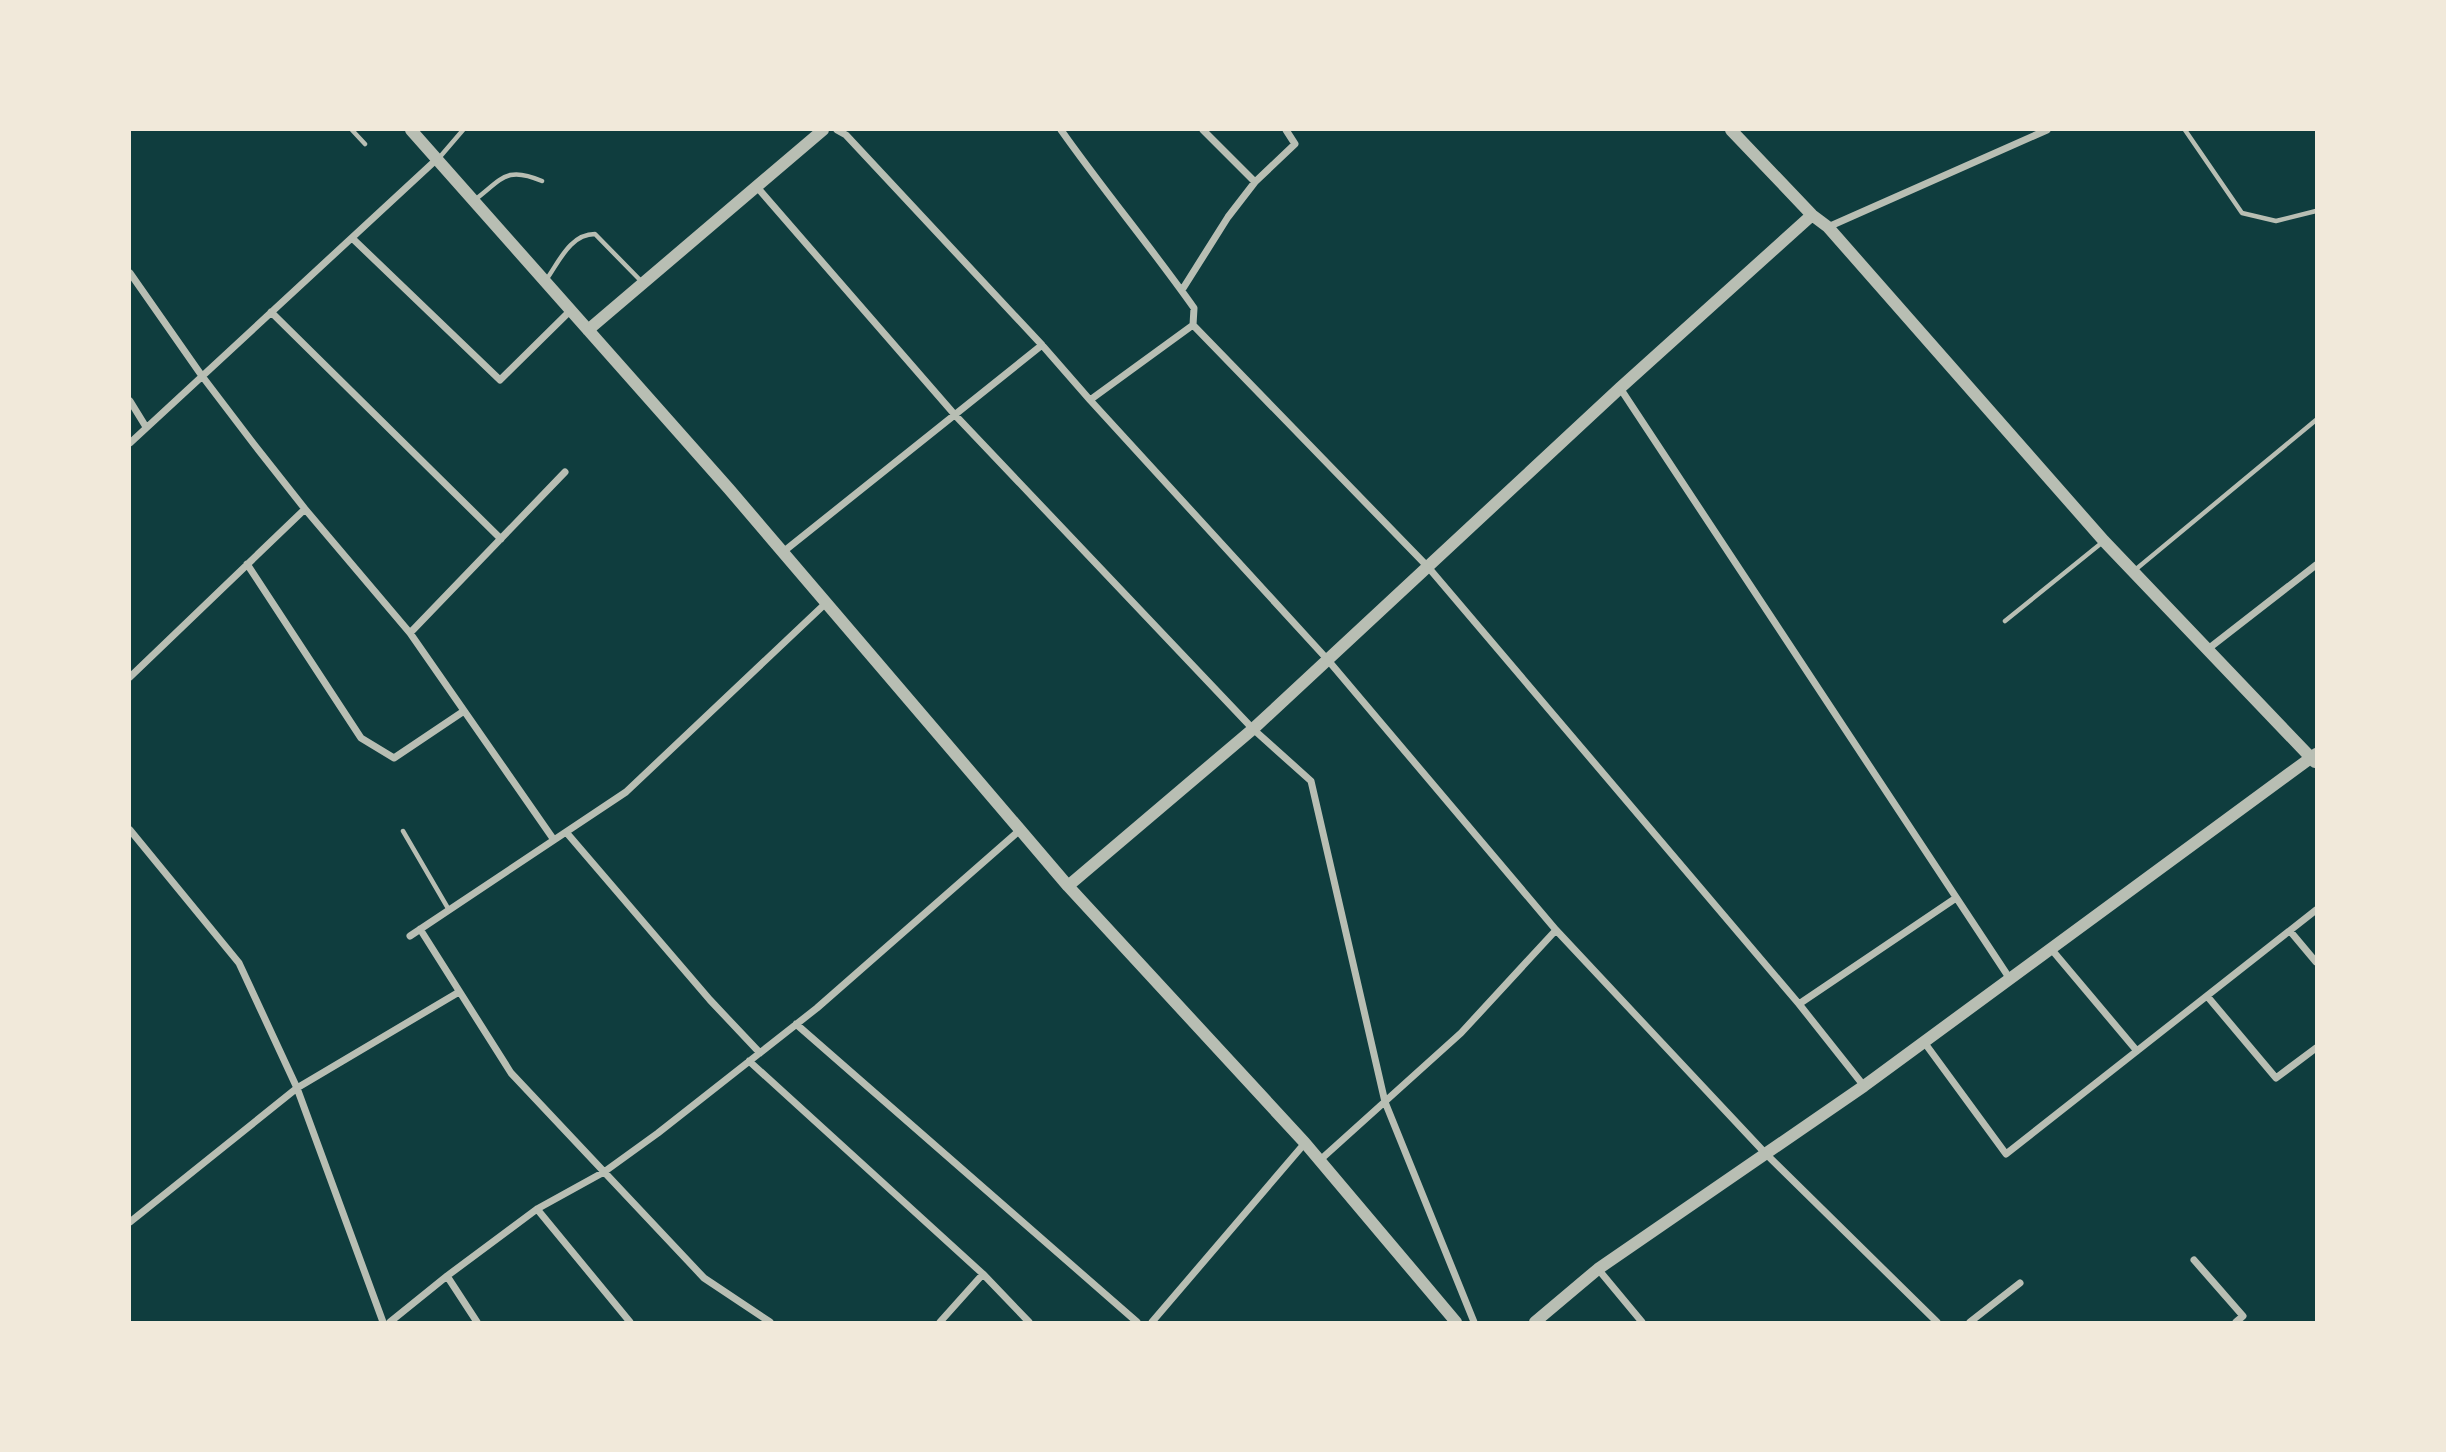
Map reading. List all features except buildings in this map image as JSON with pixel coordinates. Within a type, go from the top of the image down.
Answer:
[{"type":"street","points":[[411,130],[783,552],[1068,886],[1305,1143],[1456,1322]]},
{"type":"street","points":[[588,330],[822,130]]},
{"type":"street","points":[[837,130],[846,135],[1042,345],[1327,659],[1556,930],[1766,1153],[1937,1322]]},
{"type":"street","points":[[1061,130],[1102,188],[1182,290],[1194,308],[1193,325],[1428,567],[1799,1004],[1864,1086]]},
{"type":"street","points":[[1203,130],[1255,181]]},
{"type":"street","points":[[1182,290],[1228,216],[1255,181],[1296,144],[1286,130]]},
{"type":"street","points":[[1535,1322],[1598,1269],[1864,1086],[2315,759],[2104,541],[1828,227],[1812,215],[1731,130]]},
{"type":"street","points":[[1828,227],[2047,130]]},
{"type":"street","points":[[130,443],[437,159]]},
{"type":"street","points":[[756,186],[955,415],[1254,729],[1311,780],[1385,1102],[1474,1322]]},
{"type":"street","points":[[1068,886],[1254,729],[1620,388],[1812,215]]},
{"type":"street","points":[[352,238],[500,380],[571,310]]},
{"type":"street","points":[[130,273],[202,376],[305,509],[410,634],[554,840]]},
{"type":"street","points":[[271,312],[501,539]]},
{"type":"street","points":[[1090,400],[1193,325]]},
{"type":"street","points":[[783,552],[1042,345]]},
{"type":"street","points":[[1620,388],[2010,980]]},
{"type":"street","points":[[130,401],[146,427]]},
{"type":"street","points":[[410,634],[565,472]]},
{"type":"street","points":[[130,677],[305,509]]},
{"type":"street","points":[[247,565],[361,738],[375,748],[394,758],[464,711]]},
{"type":"street","points":[[2208,649],[2316,565]]},
{"type":"street","points":[[410,936],[626,792],[826,603]]},
{"type":"street","points":[[130,830],[239,963],[297,1088],[383,1322]]},
{"type":"street","points":[[390,1322],[537,1209],[604,1172],[658,1133],[796,1024],[1020,830]]},
{"type":"street","points":[[566,832],[710,1000],[760,1052]]},
{"type":"street","points":[[1799,1004],[1956,898]]},
{"type":"street","points":[[1924,1042],[2007,1154],[2316,910]]},
{"type":"street","points":[[420,929],[511,1073],[704,1278],[770,1322]]},
{"type":"street","points":[[1319,1161],[1461,1033],[1556,930]]},
{"type":"street","points":[[2290,930],[2316,962]]},
{"type":"street","points":[[2052,950],[2137,1051]]},
{"type":"street","points":[[130,1219],[297,1088],[459,992]]},
{"type":"street","points":[[2207,996],[2276,1078],[2316,1048]]},
{"type":"street","points":[[796,1024],[1137,1322]]},
{"type":"street","points":[[750,1061],[983,1274],[1029,1322]]},
{"type":"street","points":[[1152,1322],[1305,1143]]},
{"type":"street","points":[[537,1209],[630,1322]]},
{"type":"street","points":[[2194,1260],[2243,1316],[2236,1322]]},
{"type":"street","points":[[1598,1269],[1642,1322]]},
{"type":"street","points":[[940,1322],[983,1274]]},
{"type":"street","points":[[447,1276],[477,1322]]},
{"type":"street","points":[[1970,1322],[2020,1283]]},
{"type":"lane","points":[[352,130],[365,144]]},
{"type":"lane","points":[[437,159],[463,130]]},
{"type":"lane","points":[[2185,130],[2242,213],[2276,222],[2316,211]]},
{"type":"lane","points":[[474,200],[510,174],[523,173],[542,181]]},
{"type":"lane","points":[[546,281],[575,239],[586,234],[595,234],[643,283]]},
{"type":"lane","points":[[2135,571],[2316,420]]},
{"type":"lane","points":[[2005,621],[2104,541]]},
{"type":"lane","points":[[403,831],[449,910]]}]
